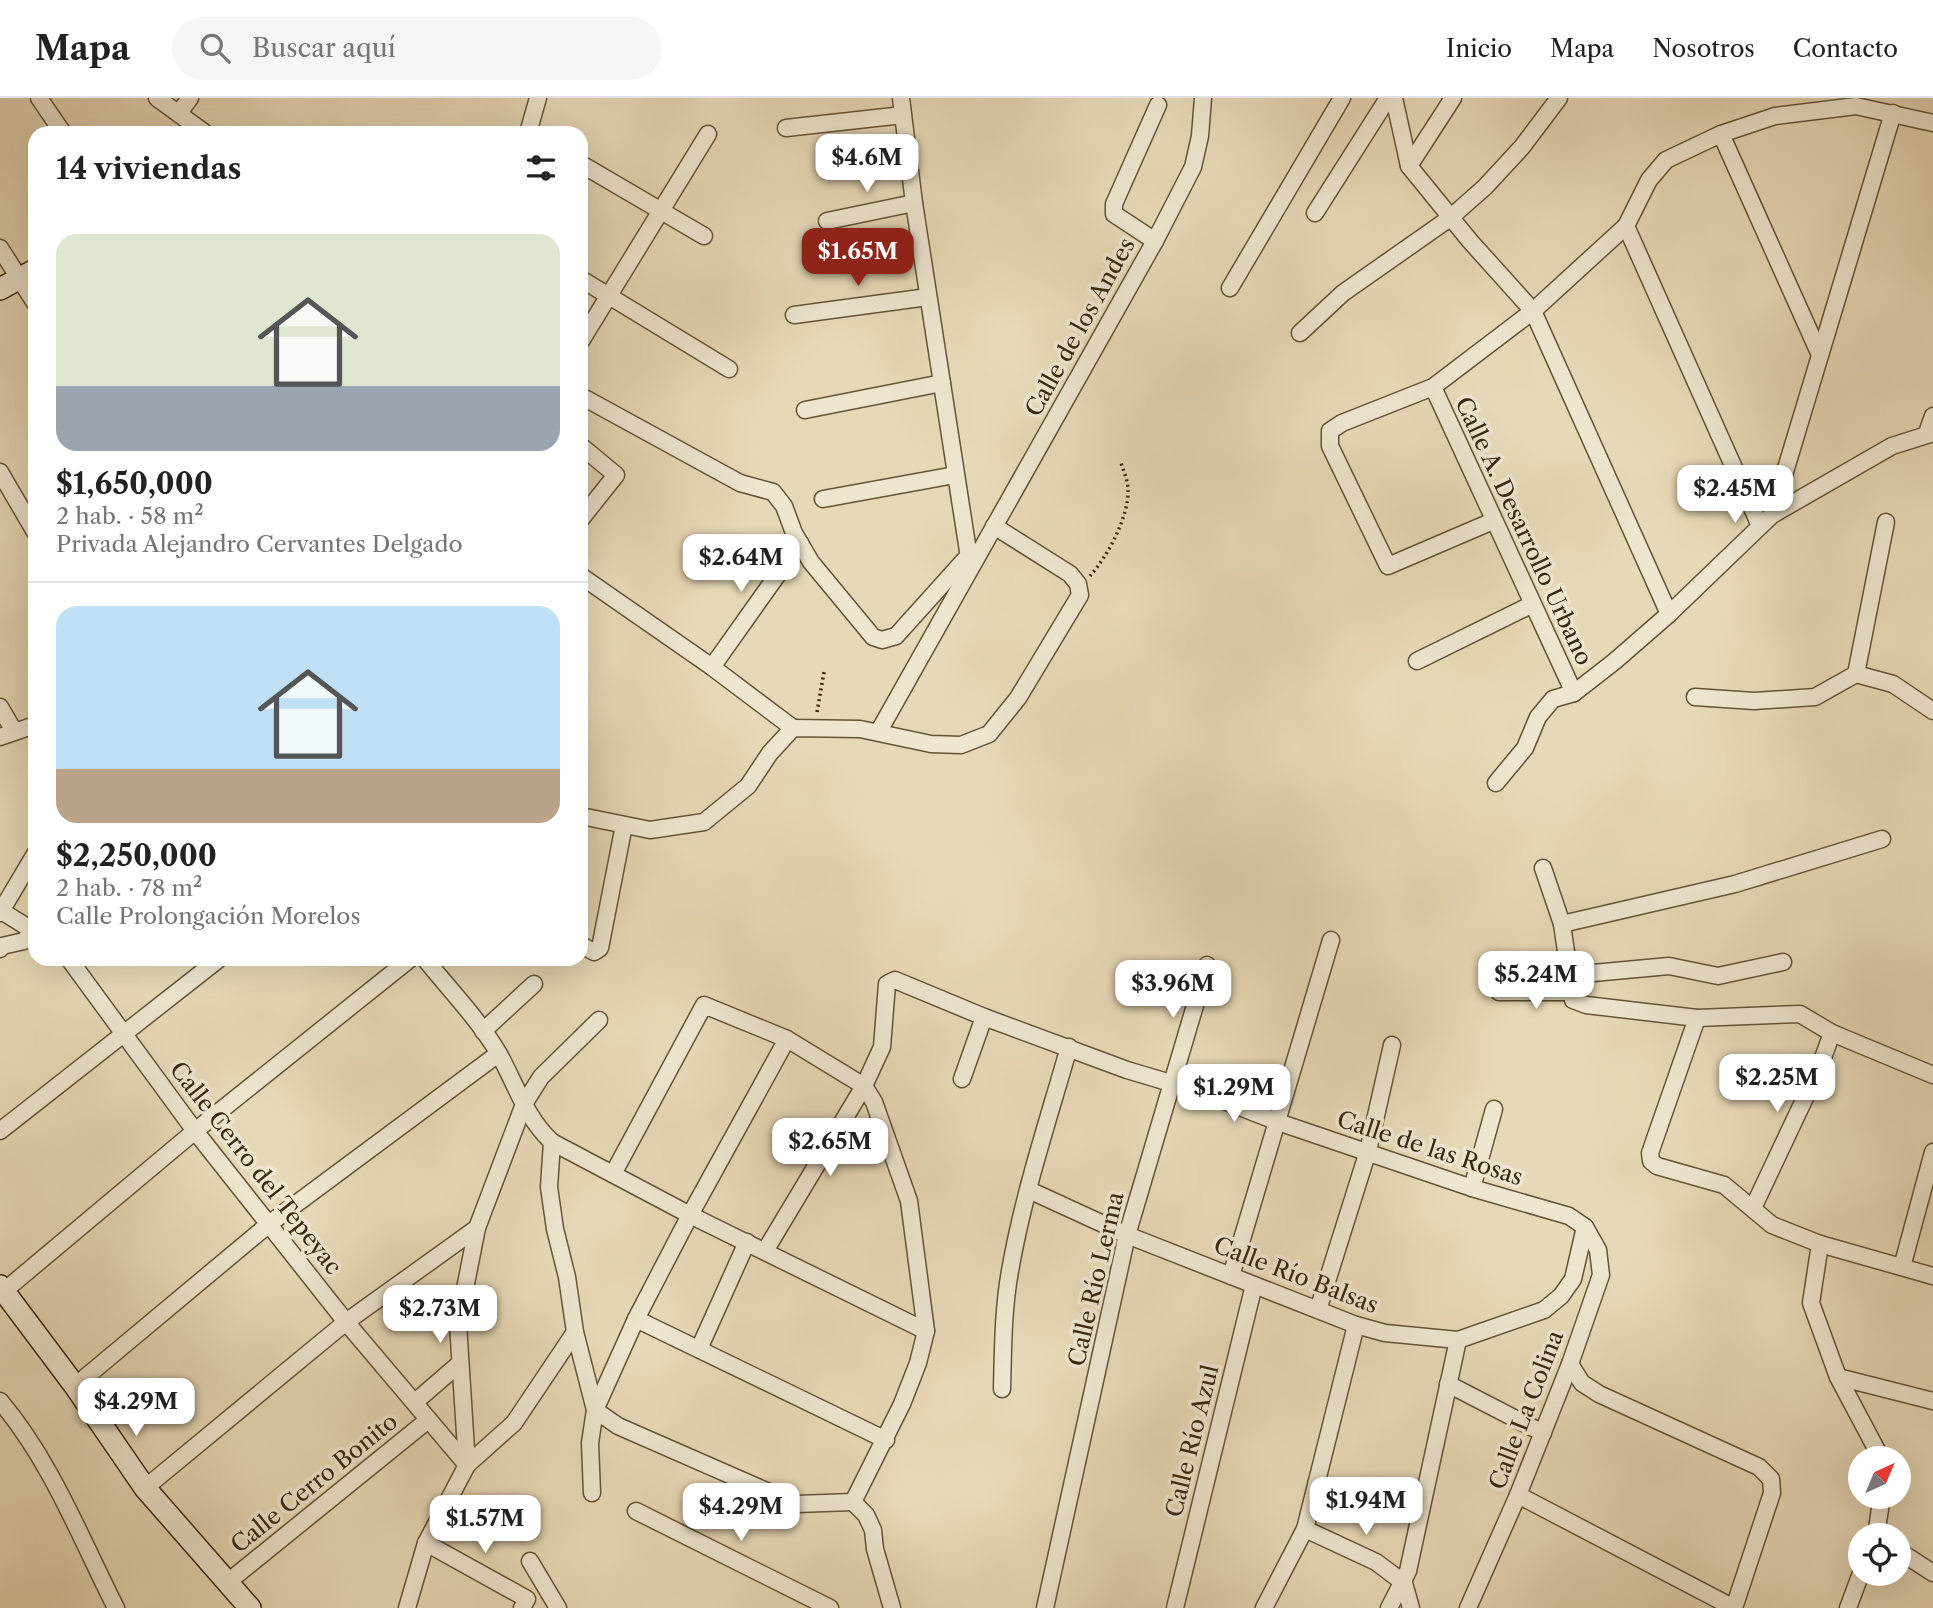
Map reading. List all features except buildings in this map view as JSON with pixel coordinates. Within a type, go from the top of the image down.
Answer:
[{"type":"street","points":[[39,98],[58,126]]},
{"type":"street","points":[[157,98],[196,126]]},
{"type":"street","points":[[179,113],[190,98]]},
{"type":"street","points":[[530,126],[538,98]]},
{"type":"street","name":"Calle de los Andes","points":[[969,563],[994,526],[1155,241],[1193,167],[1200,136],[1203,98]]},
{"type":"street","points":[[1230,288],[1342,98]]},
{"type":"street","points":[[1315,213],[1388,98]]},
{"type":"street","points":[[1394,98],[1409,166],[1450,218],[1533,312],[1669,614]]},
{"type":"street","points":[[1409,166],[1453,98]]},
{"type":"street","points":[[1300,333],[1343,293],[1450,218],[1500,172],[1559,98]]},
{"type":"street","points":[[1155,241],[1114,214],[1114,204],[1158,105]]},
{"type":"street","points":[[786,128],[902,106],[914,203],[969,563],[879,732]]},
{"type":"street","points":[[1493,521],[1388,566],[1330,446],[1330,431],[1342,423],[1433,387],[1533,312],[1626,226],[1649,180],[1665,160],[1721,134],[1775,116],[1856,106],[1933,123]]},
{"type":"street","points":[[1766,521],[1820,355],[1892,113]]},
{"type":"street","points":[[588,330],[708,134]]},
{"type":"street","points":[[1721,134],[1820,355]]},
{"type":"street","points":[[588,168],[704,236]]},
{"type":"street","points":[[827,221],[914,203]]},
{"type":"street","points":[[1626,226],[1766,521]]},
{"type":"street","points":[[0,248],[27,274],[0,289]]},
{"type":"street","points":[[588,283],[729,369]]},
{"type":"street","points":[[794,315],[928,297]]},
{"type":"street","points":[[805,410],[942,383]]},
{"type":"street","name":"Calle A. Desarrollo Urbano","points":[[1433,387],[1531,605],[1574,693]]},
{"type":"street","points":[[588,400],[740,483],[773,492],[784,506],[811,562],[873,637],[882,640],[896,636],[969,563]]},
{"type":"street","points":[[1496,783],[1525,748],[1538,717],[1553,699],[1574,693],[1669,614],[1766,521],[1892,446],[1930,433],[1933,416]]},
{"type":"street","points":[[588,452],[616,475],[588,510]]},
{"type":"street","points":[[0,472],[28,520]]},
{"type":"street","points":[[823,499],[955,475]]},
{"type":"street","points":[[1856,674],[1886,522]]},
{"type":"street","points":[[588,581],[712,667],[793,728],[879,732],[931,744],[961,745],[989,734],[1018,698],[1080,595],[1078,584],[1070,574],[994,526]]},
{"type":"street","points":[[712,667],[800,543]]},
{"type":"street","points":[[1417,662],[1531,605]]},
{"type":"street","points":[[1695,697],[1754,701],[1815,697],[1856,674],[1893,684],[1933,711]]},
{"type":"street","points":[[0,707],[7,734],[28,727]]},
{"type":"street","points":[[588,817],[650,830],[704,822],[748,786],[770,753],[793,728]]},
{"type":"street","points":[[588,949],[594,952],[600,948],[624,825]]},
{"type":"street","points":[[1562,924],[1735,884],[1882,839]]},
{"type":"street","points":[[28,866],[1,912],[28,928]]},
{"type":"street","points":[[1543,868],[1562,924],[1572,989],[1586,1005],[1697,1018],[1800,1014],[1832,1033],[1933,1074]]},
{"type":"street","points":[[1,946],[24,941],[28,937]]},
{"type":"street","points":[[1231,1276],[1331,940]]},
{"type":"street","points":[[1499,992],[1572,989],[1669,966],[1718,976],[1783,962]]},
{"type":"street","name":"Calle Río Lerma","points":[[1045,1608],[1127,1235],[1207,965]]},
{"type":"street","name":"Calle Cerro del Tepeyac","points":[[74,966],[195,1130],[346,1322],[467,1465]]},
{"type":"street","points":[[0,1131],[210,966]]},
{"type":"street","points":[[250,1608],[145,1488],[75,1386],[2,1289],[195,1130],[401,966]]},
{"type":"street","points":[[431,966],[483,1031],[537,1128],[552,1142],[690,1215],[926,1331]]},
{"type":"street","name":"Calle de las Rosas","points":[[864,1086],[882,1047],[887,985],[895,980],[984,1017],[1127,1070],[1472,1188],[1569,1216],[1585,1227]]},
{"type":"street","points":[[483,1031],[534,984]]},
{"type":"street","points":[[613,1174],[704,1004],[787,1039],[864,1086],[874,1102],[909,1200],[926,1331],[918,1363],[886,1440],[853,1502]]},
{"type":"street","points":[[962,1079],[984,1017]]},
{"type":"street","points":[[1697,1018],[1650,1153],[1651,1161],[1657,1166],[1724,1185],[1772,1225],[1820,1244],[1933,1276]]},
{"type":"street","points":[[467,1465],[458,1324],[477,1228],[524,1104],[541,1077],[599,1020]]},
{"type":"street","points":[[1754,1208],[1820,1066],[1832,1033]]},
{"type":"street","points":[[592,1493],[590,1443],[595,1410],[636,1319],[787,1039]]},
{"type":"street","points":[[1318,1310],[1368,1151],[1392,1045]]},
{"type":"street","points":[[1002,1389],[1003,1333],[1010,1272],[1028,1190],[1069,1047]]},
{"type":"street","points":[[75,1386],[270,1224],[498,1054]]},
{"type":"street","points":[[765,1251],[864,1086]]},
{"type":"street","points":[[1472,1188],[1494,1109]]},
{"type":"street","points":[[552,1142],[549,1187],[575,1332],[595,1410],[618,1426],[796,1504],[853,1502],[866,1515],[873,1530],[875,1549],[892,1608]]},
{"type":"street","points":[[1902,1268],[1933,1152]]},
{"type":"street","name":"Calle Río Balsas","points":[[1028,1190],[1127,1235],[1356,1325],[1385,1333],[1458,1340],[1544,1310],[1561,1296],[1573,1279],[1585,1227]]},
{"type":"street","name":"Calle La Colina","points":[[1468,1608],[1543,1433],[1601,1275],[1598,1250],[1585,1227]]},
{"type":"street","points":[[145,1488],[346,1322],[477,1228]]},
{"type":"street","points":[[699,1349],[747,1242]]},
{"type":"street","points":[[1820,1244],[1811,1303],[1838,1377],[1875,1446]]},
{"type":"street","name":"Calle Río Azul","points":[[1175,1608],[1254,1285]]},
{"type":"street","points":[[636,1319],[886,1440]]},
{"type":"street","points":[[1264,1608],[1305,1529],[1356,1325]]},
{"type":"street","points":[[396,1608],[409,1602],[426,1543],[467,1465],[514,1423],[575,1332]]},
{"type":"street","points":[[1389,1608],[1404,1583],[1458,1340]]},
{"type":"street","name":"Calle Cerro Bonito","points":[[415,1402],[459,1364]]},
{"type":"street","points":[[1518,1495],[1734,1608],[1772,1493],[1771,1479],[1759,1467],[1599,1394],[1582,1383],[1570,1364]]},
{"type":"street","points":[[1838,1377],[1933,1401]]},
{"type":"street","points":[[1448,1384],[1543,1433]]},
{"type":"street","points":[[0,1402],[21,1426],[46,1470],[115,1606]]},
{"type":"street","name":"Calle Cerro Bonito","points":[[228,1582],[428,1420]]},
{"type":"street","points":[[636,1511],[830,1608]]},
{"type":"street","points":[[1305,1529],[1376,1562],[1404,1583],[1411,1608]]},
{"type":"street","points":[[426,1543],[527,1599],[522,1608]]},
{"type":"street","points":[[1911,1559],[1933,1573]]},
{"type":"street","points":[[530,1561],[558,1608]]},
{"type":"street","points":[[1848,1608],[1856,1586]]},
{"type":"path","points":[[1078,584],[1089,578],[1102,562],[1117,532],[1128,501],[1128,487],[1121,463]]},
{"type":"path","points":[[814,728],[824,672]]}]
